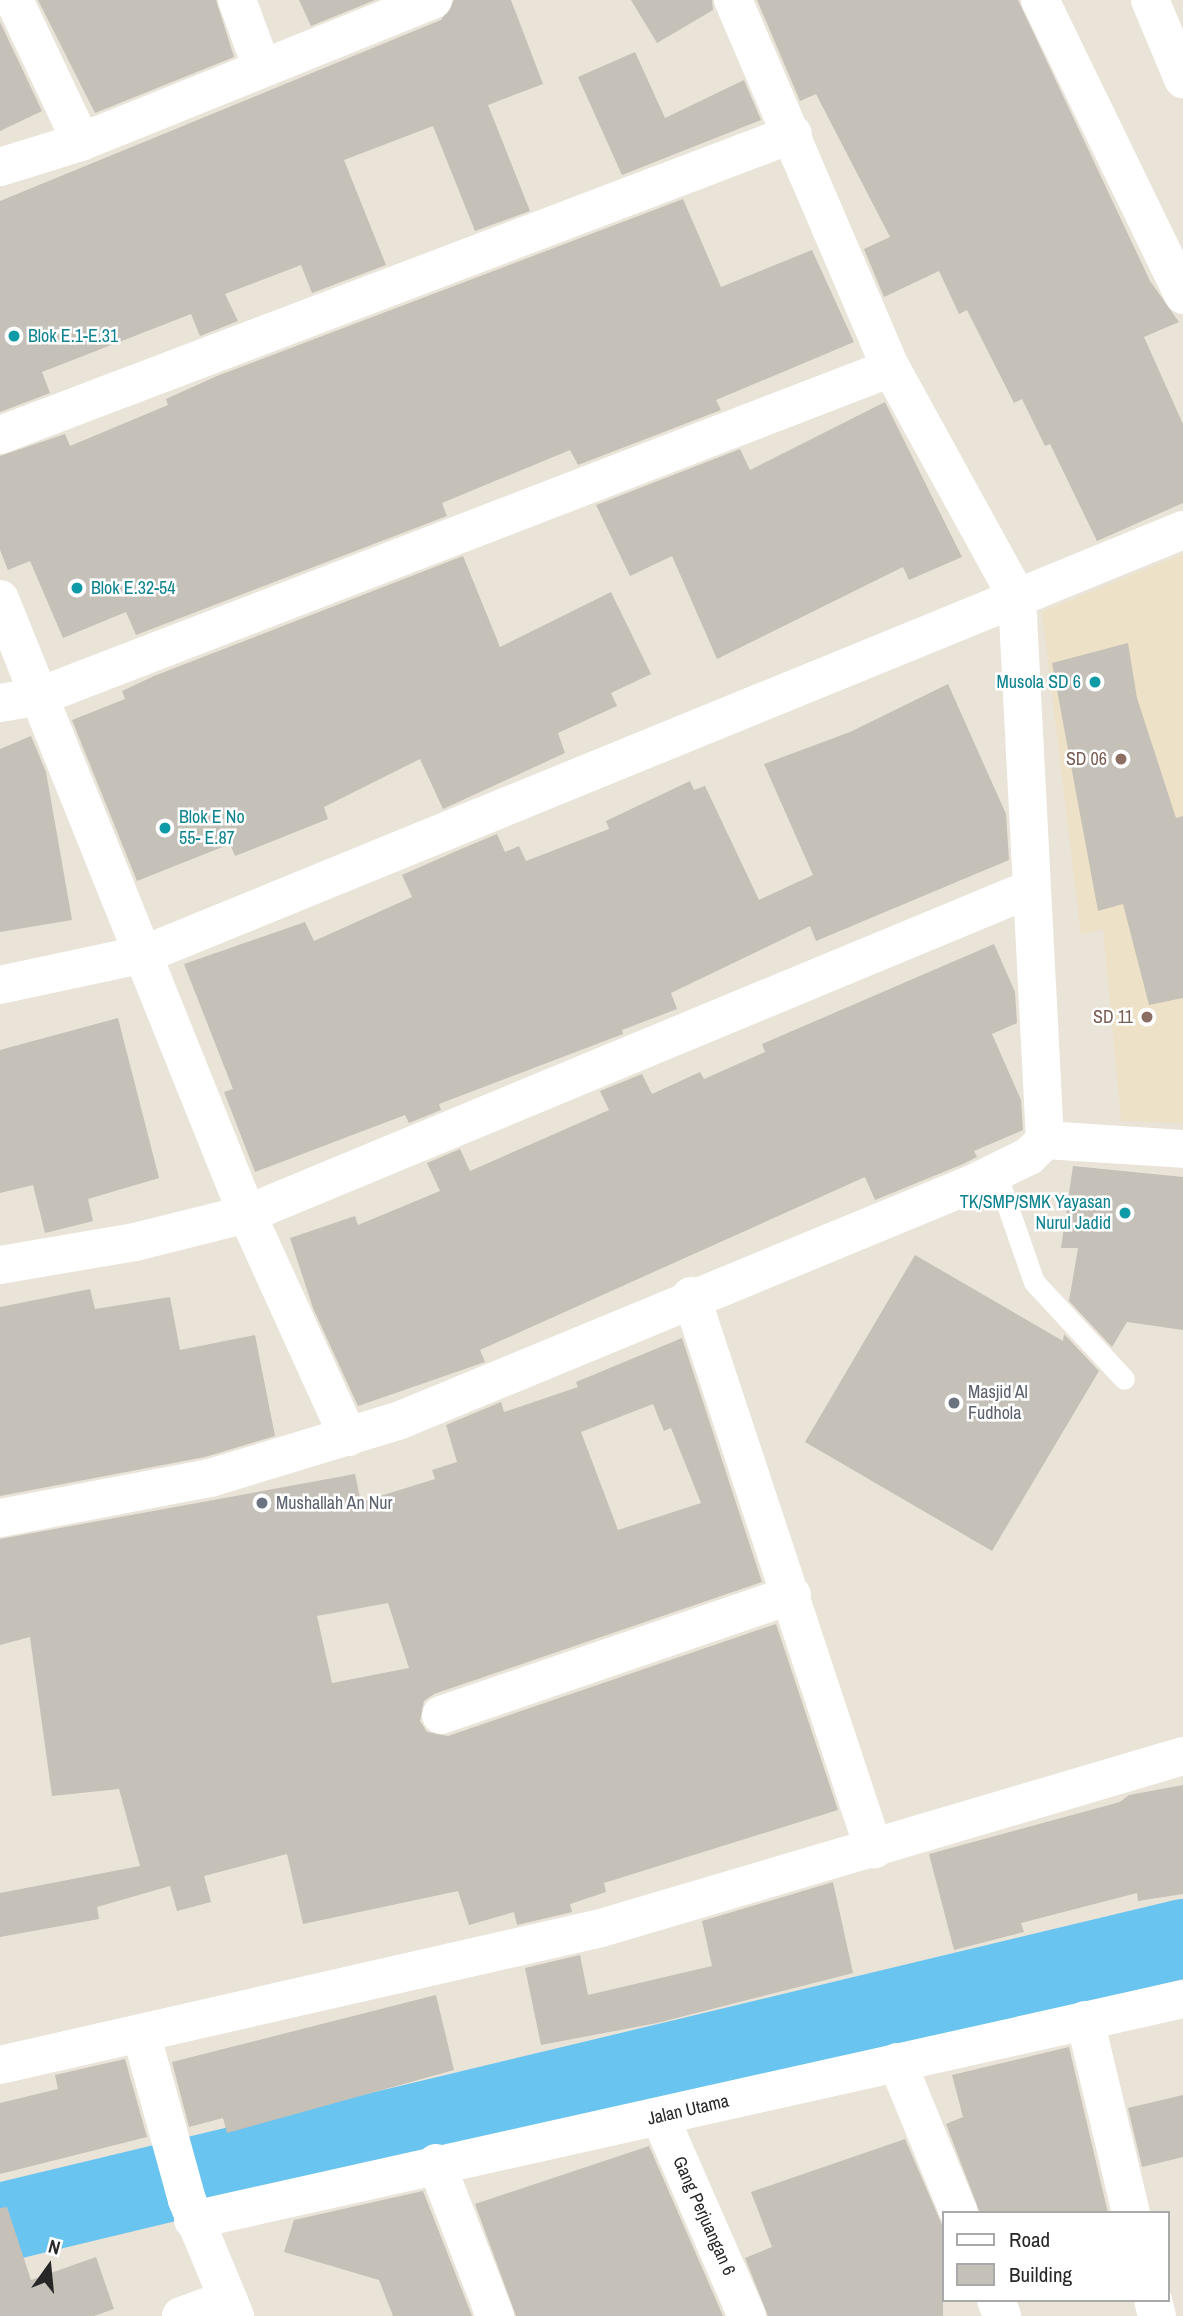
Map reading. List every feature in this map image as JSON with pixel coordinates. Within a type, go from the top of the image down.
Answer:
[{"type":"street","points":[[14,0],[81,142]]},
{"type":"street","points":[[237,0],[262,68]]},
{"type":"street","points":[[0,167],[81,142],[433,0]]},
{"type":"street","points":[[733,0],[793,134],[891,368],[1017,597],[1030,889],[1044,1041],[1045,1140]]},
{"type":"street","points":[[1041,0],[1183,295]]},
{"type":"street","points":[[1150,0],[1183,79]]},
{"type":"street","points":[[0,435],[793,134]]},
{"type":"street","points":[[0,703],[40,696],[891,368]]},
{"type":"street","points":[[0,985],[145,954],[1183,530]]},
{"type":"street","points":[[0,599],[145,954],[247,1214],[348,1437]]},
{"type":"street","points":[[0,1265],[135,1242],[247,1214],[1030,889]]},
{"type":"street","points":[[0,1518],[209,1478],[398,1421],[691,1296],[996,1173],[1045,1140],[1183,1149]]},
{"type":"street","points":[[691,1296],[792,1595],[874,1850]]},
{"type":"street","points":[[442,1715],[792,1595]]},
{"type":"street","points":[[0,2065],[470,1961],[874,1850],[1183,1756]]},
{"type":"street","name":"Jalan Utama","points":[[190,2210],[660,2117],[1183,1999]]},
{"type":"street","points":[[1085,2020],[1131,2211]]},
{"type":"street","points":[[141,2034],[190,2210],[231,2307],[181,2316]]},
{"type":"street","points":[[897,2062],[958,2211]]},
{"type":"street","name":"Gang Perjuangan 6","points":[[660,2117],[747,2316]]},
{"type":"street","points":[[436,2163],[495,2316]]},
{"type":"lane","points":[[996,1173],[1034,1282],[1124,1379]]},
{"type":"shaded area","name":"SD 06","points":[[1183,554],[1183,1123],[1121,1121],[1103,929],[1081,935],[1042,612]]},
{"type":"building","points":[[38,0],[216,0],[234,57],[95,113]]},
{"type":"building","points":[[299,0],[375,0],[311,26]]},
{"type":"building","points":[[454,0],[511,0],[543,84],[488,105],[530,211],[475,231],[433,126],[344,160],[386,265],[312,293],[301,265],[225,294],[238,321],[200,336],[191,314],[42,372],[50,393],[0,412],[0,201],[441,20]]},
{"type":"building","points":[[631,0],[712,0],[713,10],[657,43]]},
{"type":"building","points":[[757,0],[1018,0],[1150,281],[1179,322],[1144,337],[1183,424],[1183,503],[1097,541],[1050,444],[1045,446],[1022,399],[1014,403],[967,310],[959,314],[939,271],[884,297],[864,249],[890,237],[816,94],[800,101]]},
{"type":"building","points":[[0,22],[42,111],[0,131]]},
{"type":"building","points":[[635,52],[665,118],[744,80],[761,120],[622,175],[578,77]]},
{"type":"building","points":[[683,199],[721,287],[812,250],[854,342],[716,400],[721,410],[578,465],[570,450],[442,503],[447,516],[136,635],[126,612],[63,638],[30,561],[8,570],[0,550],[0,456],[65,434],[70,446],[168,405],[166,399],[217,376]]},
{"type":"building","points":[[885,402],[962,557],[909,580],[903,567],[717,659],[672,556],[630,576],[596,505],[740,449],[750,470]]},
{"type":"building","points":[[463,556],[500,647],[611,592],[651,674],[611,693],[617,706],[558,733],[565,753],[443,809],[420,759],[324,807],[328,819],[235,856],[230,844],[137,881],[72,720],[125,699],[122,691],[154,676]]},
{"type":"building","points":[[1128,643],[1137,698],[1176,818],[1183,816],[1183,998],[1149,1005],[1123,904],[1098,911],[1052,663]]},
{"type":"building","points":[[948,684],[1006,814],[1009,860],[816,941],[810,926],[671,993],[677,1009],[622,1030],[623,1034],[439,1104],[441,1110],[409,1123],[405,1115],[255,1172],[224,1092],[233,1089],[184,964],[305,922],[314,941],[412,897],[402,875],[461,849],[497,834],[505,852],[519,846],[526,861],[609,829],[606,821],[690,781],[694,790],[705,786],[759,900],[813,875],[764,764],[850,732]]},
{"type":"building","points":[[31,736],[46,772],[72,920],[0,932],[0,749]]},
{"type":"building","points":[[994,944],[1015,992],[1017,1023],[992,1034],[1021,1100],[1023,1130],[974,1151],[977,1157],[963,1164],[875,1200],[865,1177],[480,1350],[485,1362],[358,1406],[313,1308],[290,1238],[355,1216],[358,1225],[440,1191],[427,1163],[460,1149],[470,1171],[609,1110],[600,1091],[642,1074],[652,1094],[700,1072],[704,1079],[765,1052],[762,1044]]},
{"type":"building","points":[[118,1018],[159,1178],[88,1199],[93,1221],[45,1233],[33,1185],[0,1193],[0,1050]]},
{"type":"building","name":"TK/SMP/SMK Yayasan Nurul Jadid","points":[[1073,1166],[1183,1177],[1183,1330],[1127,1322],[1112,1347],[1069,1301],[1078,1248],[1061,1248]]},
{"type":"building","name":"Masjid Al Fudhola","points":[[915,1255],[1063,1341],[1064,1334],[1099,1371],[992,1551],[805,1442]]},
{"type":"building","points":[[90,1289],[95,1309],[170,1297],[180,1350],[255,1335],[275,1436],[205,1457],[0,1496],[0,1307]]},
{"type":"building","points":[[682,1338],[762,1582],[434,1694],[424,1701],[420,1721],[427,1732],[448,1736],[776,1624],[838,1810],[604,1883],[606,1892],[570,1904],[572,1912],[517,1925],[514,1912],[469,1925],[458,1891],[303,1924],[287,1854],[204,1876],[211,1902],[177,1911],[170,1886],[97,1907],[99,1919],[0,1937],[0,1893],[140,1866],[119,1789],[52,1796],[30,1637],[0,1645],[0,1539],[355,1474],[361,1502],[435,1479],[432,1470],[457,1462],[446,1425],[501,1402],[504,1412],[578,1387],[576,1382]],"holes":[[[653,1404],[664,1431],[671,1428],[701,1503],[618,1530],[581,1432]],[[388,1603],[409,1668],[332,1683],[317,1616]]]},
{"type":"building","points":[[1183,1785],[1183,1894],[1138,1901],[1137,1893],[1021,1923],[1024,1932],[954,1950],[929,1854],[1120,1802],[1129,1795]]},
{"type":"building","points":[[833,1882],[853,1973],[657,2023],[541,2045],[525,1968],[580,1955],[588,1995],[712,1966],[702,1921]]},
{"type":"building","points":[[436,1995],[454,2070],[227,2133],[223,2118],[189,2127],[172,2062]]},
{"type":"building","points":[[1069,2047],[1108,2211],[979,2211],[946,2124],[963,2117],[952,2075]]},
{"type":"building","points":[[125,2059],[147,2137],[0,2174],[0,2103],[58,2089],[55,2075]]},
{"type":"building","points":[[1183,2095],[1183,2157],[1142,2167],[1128,2108]]},
{"type":"building","points":[[905,2139],[942,2225],[943,2316],[768,2316],[745,2258],[772,2247],[751,2192]]},
{"type":"building","points":[[649,2146],[723,2316],[516,2316],[475,2204]]},
{"type":"building","points":[[423,2191],[472,2316],[393,2316],[379,2280],[284,2252],[294,2220]]},
{"type":"building","points":[[7,2207],[31,2280],[96,2257],[114,2309],[94,2316],[0,2316],[0,2208]]},
{"type":"waterway","points":[[0,2222],[1183,1938]]},
{"type":"place","name":"Blok E.1-E.31","points":[[14,336]]},
{"type":"place","name":"Blok E.32-54","points":[[77,588]]},
{"type":"place","name":"Musola SD 6","points":[[1095,682]]},
{"type":"place","name":"SD 06","points":[[1121,759]]},
{"type":"place","name":"Blok E No 55- E.87","points":[[165,828]]},
{"type":"place","name":"SD 11","points":[[1147,1017]]},
{"type":"place","name":"TK/SMP/SMK Yayasan Nurul Jadid","points":[[1125,1213]]},
{"type":"place","name":"Masjid Al Fudhola","points":[[954,1403]]},
{"type":"place","name":"Mushallah An Nur","points":[[262,1503]]}]
